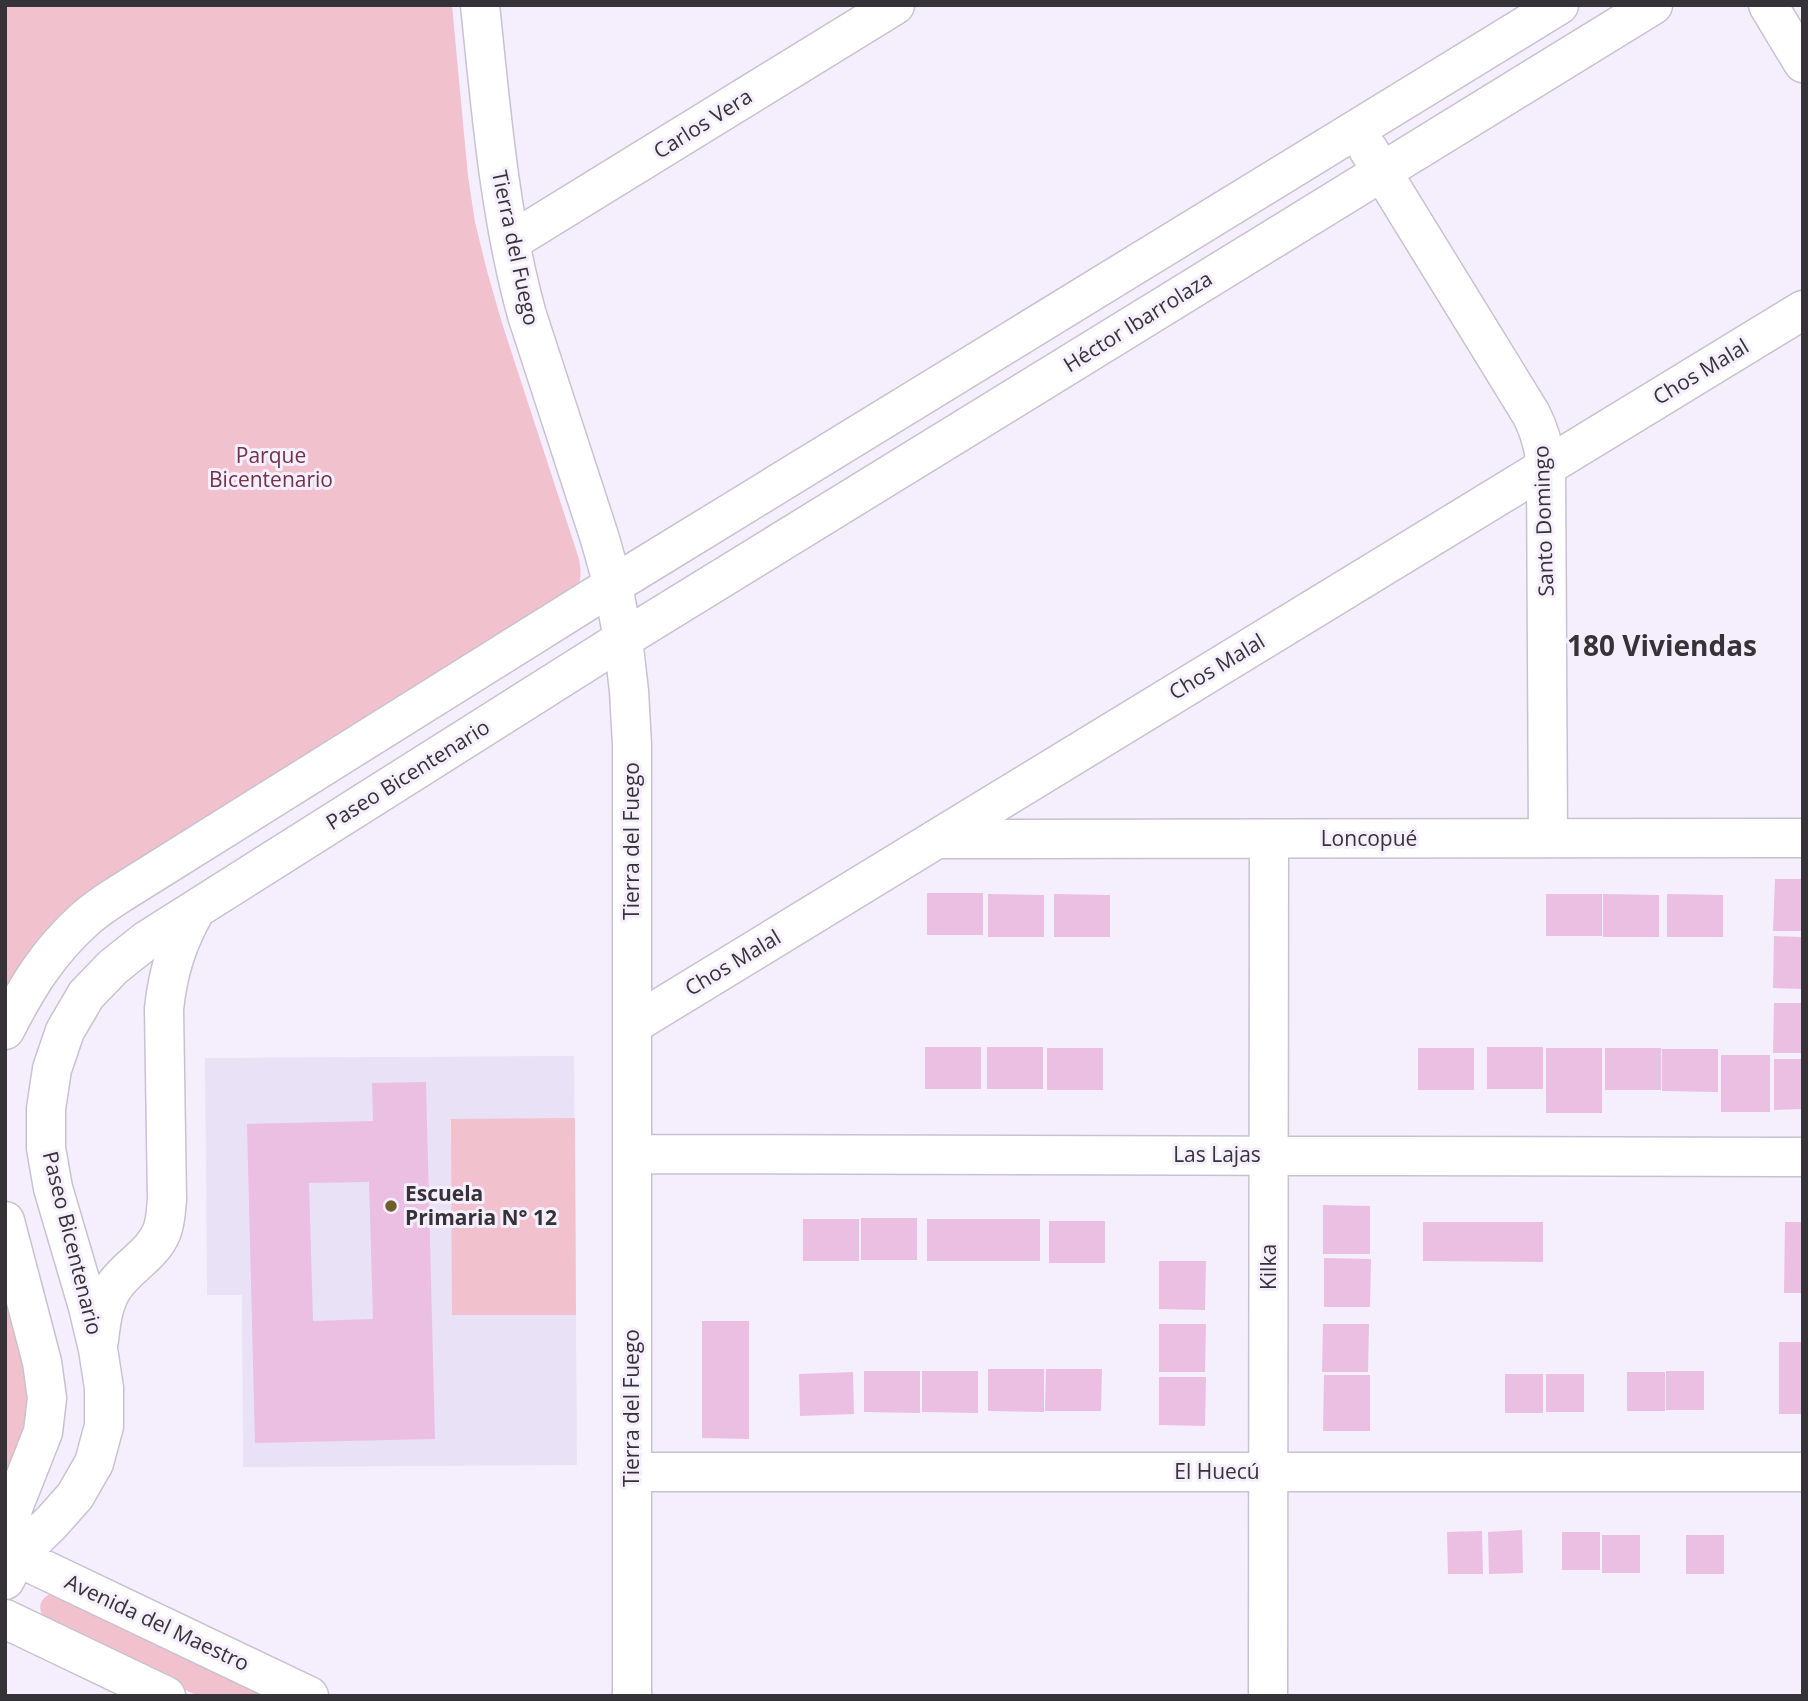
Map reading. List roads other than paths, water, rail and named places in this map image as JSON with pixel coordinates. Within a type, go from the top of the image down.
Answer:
[{"type":"street","name":"Tierra del Fuego","points":[[480,5],[497,159],[510,242],[527,315],[613,585],[629,691],[632,745],[632,1696]]},
{"type":"street","name":"Carlos Vera","points":[[510,242],[895,5]]},
{"type":"street","points":[[5,1030],[26,989],[52,952],[85,918],[121,893],[613,585],[1559,5]]},
{"type":"street","name":"Héctor Ibarrolaza","points":[[623,639],[1653,5]]},
{"type":"street","points":[[1768,5],[1803,63]]},
{"type":"street","name":"Santo Domingo","points":[[1356,130],[1531,414],[1544,447],[1548,838]]},
{"type":"street","name":"Chos Malal","points":[[632,1025],[1803,310]]},
{"type":"street","name":"Paseo Bicentenario","points":[[9,1563],[75,1496],[94,1463],[104,1426],[104,1388],[98,1349],[53,1188],[46,1148],[46,1109],[52,1069],[65,1031],[86,995],[113,967],[147,940],[623,639]]},
{"type":"street","name":"Loncopué","points":[[936,839],[1803,838]]},
{"type":"street","name":"Kilka","points":[[1268,1696],[1269,839]]},
{"type":"street","points":[[98,1349],[105,1304],[109,1295],[114,1286],[152,1247],[162,1233],[166,1216],[164,1009],[172,961],[196,909]]},
{"type":"street","name":"Las Lajas","points":[[632,1154],[1803,1157]]},
{"type":"street","points":[[5,1221],[42,1362],[47,1398],[43,1432],[13,1508],[9,1563]]},
{"type":"street","name":"El Huecú","points":[[632,1472],[1803,1472]]},
{"type":"street","name":"Avenida del Maestro","points":[[9,1563],[309,1696]]},
{"type":"street","points":[[5,1619],[166,1696]]},
{"type":"place","name":"Escuela Primaria N° 12","points":[[391,1206]]},
{"type":"district","name":"180 Viviendas","points":[[1662,646]]},
{"type":"park label","name":"Parque Bicentenario","points":[[271,468]]}]
